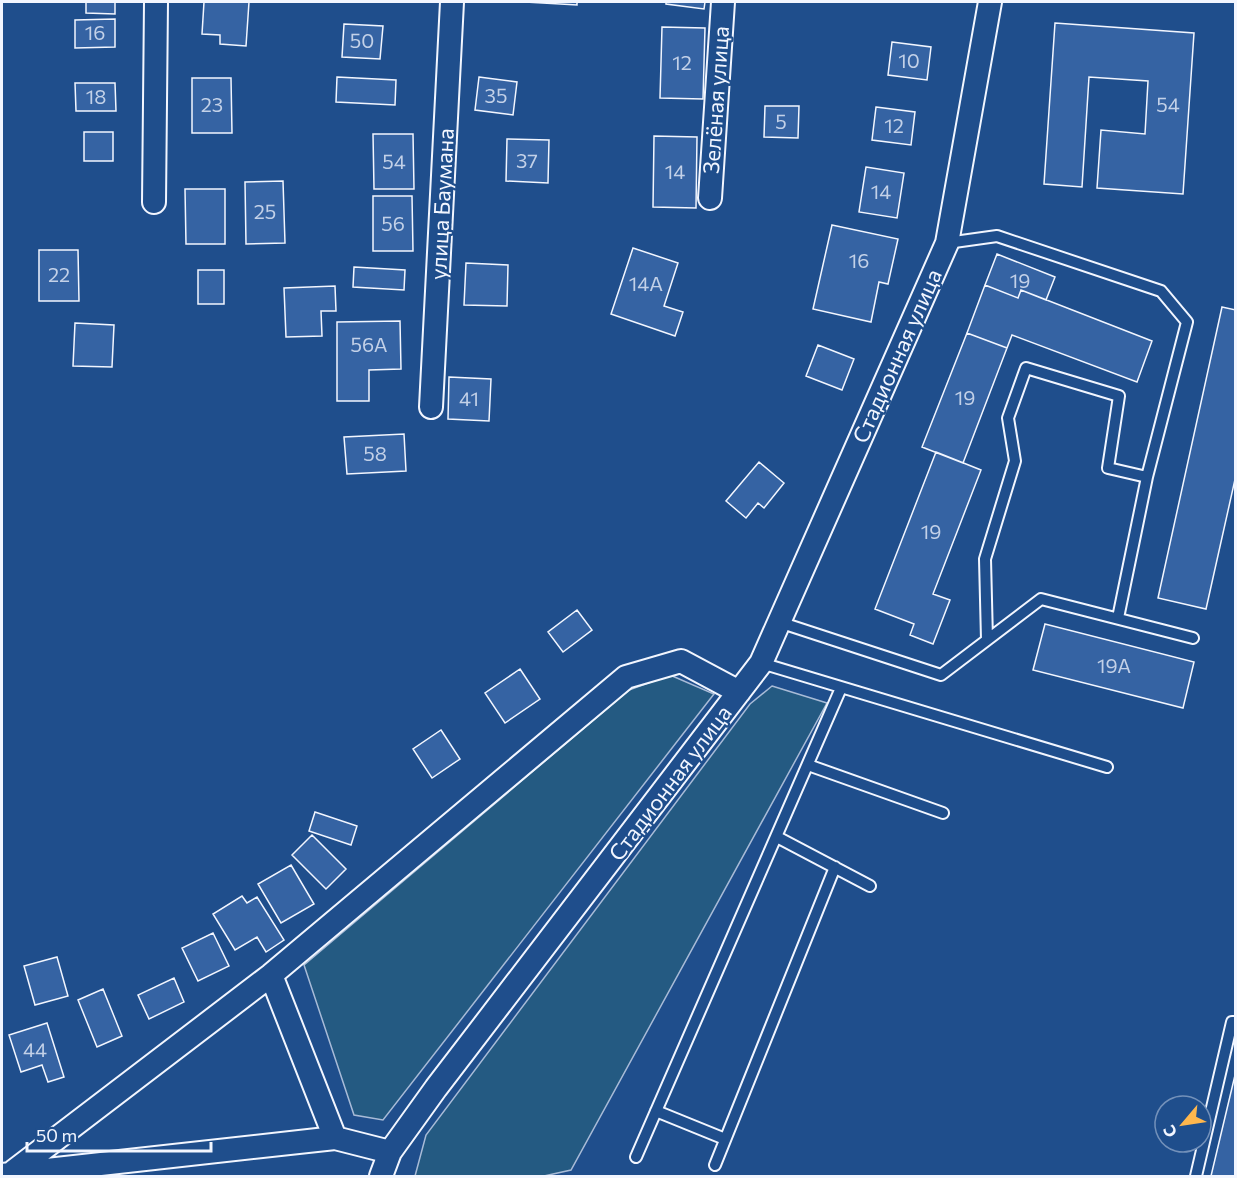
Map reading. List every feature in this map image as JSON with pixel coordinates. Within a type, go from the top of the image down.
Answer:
[{"type":"street","points":[[154,202],[156,2]]},
{"type":"street","name":"улица Баумана","points":[[431,407],[452,2]]},
{"type":"street","name":"Зелёная улица","points":[[710,198],[723,2]]},
{"type":"street","name":"Стадионная улица","points":[[381,1176],[390,1152],[436,1088],[761,663],[947,243],[990,2]]},
{"type":"street","points":[[7,1174],[271,975],[626,677],[681,661],[740,692]]},
{"type":"street","points":[[271,975],[335,1138]]},
{"type":"street","points":[[7,1174],[335,1138],[390,1152]]},
{"type":"lane","points":[[947,243],[998,236],[1161,291],[1187,322],[1147,477],[1118,618]]},
{"type":"lane","points":[[987,640],[985,559],[1015,461],[1008,418],[1026,368],[1119,396],[1108,468],[1147,477]]},
{"type":"lane","points":[[779,622],[941,675],[1041,599],[1193,638]]},
{"type":"lane","points":[[761,663],[1107,767]]},
{"type":"lane","points":[[636,1157],[841,688]]},
{"type":"lane","points":[[808,765],[943,813]]},
{"type":"lane","points":[[777,837],[870,886]]},
{"type":"lane","points":[[715,1166],[835,867]]},
{"type":"lane","points":[[1196,1176],[1232,1022],[1236,1022]]},
{"type":"lane","points":[[656,1111],[725,1139]]},
{"type":"shaded area","points":[[670,675],[714,694],[383,1120],[354,1115],[304,965],[629,690]]},
{"type":"shaded area","points":[[772,686],[827,703],[571,1170],[544,1176],[415,1176],[426,1135],[750,704]]},
{"type":"building","points":[[86,2],[115,2],[115,14],[86,13]]},
{"type":"building","points":[[204,2],[249,2],[246,46],[220,44],[220,35],[202,34]]},
{"type":"building","points":[[525,2],[577,2],[577,5]]},
{"type":"building","points":[[666,2],[705,2],[704,9],[666,4]]},
{"type":"building","points":[[115,19],[115,47],[75,48],[75,20]]},
{"type":"building","points":[[1055,23],[1194,33],[1183,194],[1097,188],[1101,130],[1145,134],[1148,81],[1089,77],[1082,187],[1044,184]]},
{"type":"building","points":[[344,24],[383,26],[380,59],[342,57]]},
{"type":"building","points":[[662,27],[705,28],[703,99],[660,98]]},
{"type":"building","points":[[892,42],[931,47],[927,80],[888,75]]},
{"type":"building","points":[[337,77],[396,80],[395,105],[336,102]]},
{"type":"building","points":[[479,77],[517,82],[513,115],[475,110]]},
{"type":"building","points":[[192,78],[231,78],[232,133],[192,133]]},
{"type":"building","points":[[75,83],[115,83],[116,111],[76,111]]},
{"type":"building","points":[[765,106],[799,106],[798,138],[764,137]]},
{"type":"building","points":[[876,107],[915,112],[911,145],[872,140]]},
{"type":"building","points":[[84,132],[113,132],[113,161],[84,161]]},
{"type":"building","points":[[373,134],[413,134],[414,189],[374,189]]},
{"type":"building","points":[[654,136],[697,137],[696,208],[653,207]]},
{"type":"building","points":[[507,139],[549,140],[548,183],[506,181]]},
{"type":"building","points":[[866,167],[904,173],[897,218],[859,212]]},
{"type":"building","points":[[283,181],[285,243],[246,244],[245,182]]},
{"type":"building","points":[[185,189],[225,189],[225,244],[186,244]]},
{"type":"building","points":[[373,196],[412,196],[413,251],[373,251]]},
{"type":"building","points":[[832,225],[898,239],[888,284],[879,282],[871,322],[813,309]]},
{"type":"building","points":[[633,248],[678,263],[664,306],[683,312],[675,336],[611,314]]},
{"type":"building","points":[[39,250],[78,250],[79,301],[39,301]]},
{"type":"building","points":[[997,254],[1055,277],[1046,300],[1021,290],[1018,298],[985,285]]},
{"type":"building","points":[[466,263],[508,265],[507,306],[464,305]]},
{"type":"building","points":[[354,267],[405,270],[404,290],[353,287]]},
{"type":"building","points":[[198,270],[224,270],[224,304],[198,304]]},
{"type":"building","points":[[985,285],[1018,298],[1021,290],[1152,341],[1137,382],[1012,335],[1007,348],[967,333]]},
{"type":"building","points":[[335,286],[336,311],[321,311],[322,336],[286,337],[284,288]]},
{"type":"building","points":[[1222,307],[1236,310],[1236,475],[1206,609],[1158,598]]},
{"type":"building","points":[[400,321],[401,369],[369,370],[369,401],[337,401],[337,322]]},
{"type":"building","points":[[75,323],[114,325],[112,367],[73,366]]},
{"type":"building","points":[[967,333],[1007,348],[963,463],[922,447]]},
{"type":"building","points":[[818,345],[854,359],[842,390],[806,376]]},
{"type":"building","points":[[449,377],[491,379],[489,421],[448,419]]},
{"type":"building","points":[[404,434],[406,471],[347,474],[344,437]]},
{"type":"building","points":[[936,452],[981,470],[933,594],[950,600],[933,644],[910,635],[914,624],[875,609]]},
{"type":"building","points":[[759,462],[784,483],[764,508],[758,503],[746,518],[726,501]]},
{"type":"building","points":[[577,610],[592,630],[563,652],[548,632]]},
{"type":"building","points":[[1045,624],[1194,662],[1183,708],[1033,670]]},
{"type":"building","points":[[520,669],[540,699],[505,723],[485,693]]},
{"type":"building","points":[[441,730],[460,759],[432,778],[413,749]]},
{"type":"building","points":[[315,812],[357,826],[351,845],[309,831]]},
{"type":"building","points":[[312,835],[346,869],[326,889],[292,855]]},
{"type":"building","points":[[291,865],[314,904],[281,923],[258,884]]},
{"type":"building","points":[[242,896],[247,903],[257,897],[284,940],[266,952],[257,937],[235,950],[213,914]]},
{"type":"building","points":[[213,933],[229,966],[198,981],[182,948]]},
{"type":"building","points":[[57,957],[68,996],[35,1005],[24,966]]},
{"type":"building","points":[[174,978],[184,1002],[149,1019],[138,995]]},
{"type":"building","points":[[103,989],[122,1036],[97,1047],[78,1000]]},
{"type":"building","points":[[47,1023],[64,1077],[48,1082],[42,1065],[21,1072],[9,1035]]},
{"type":"building","points":[[1236,1071],[1236,1176],[1211,1176]]}]
